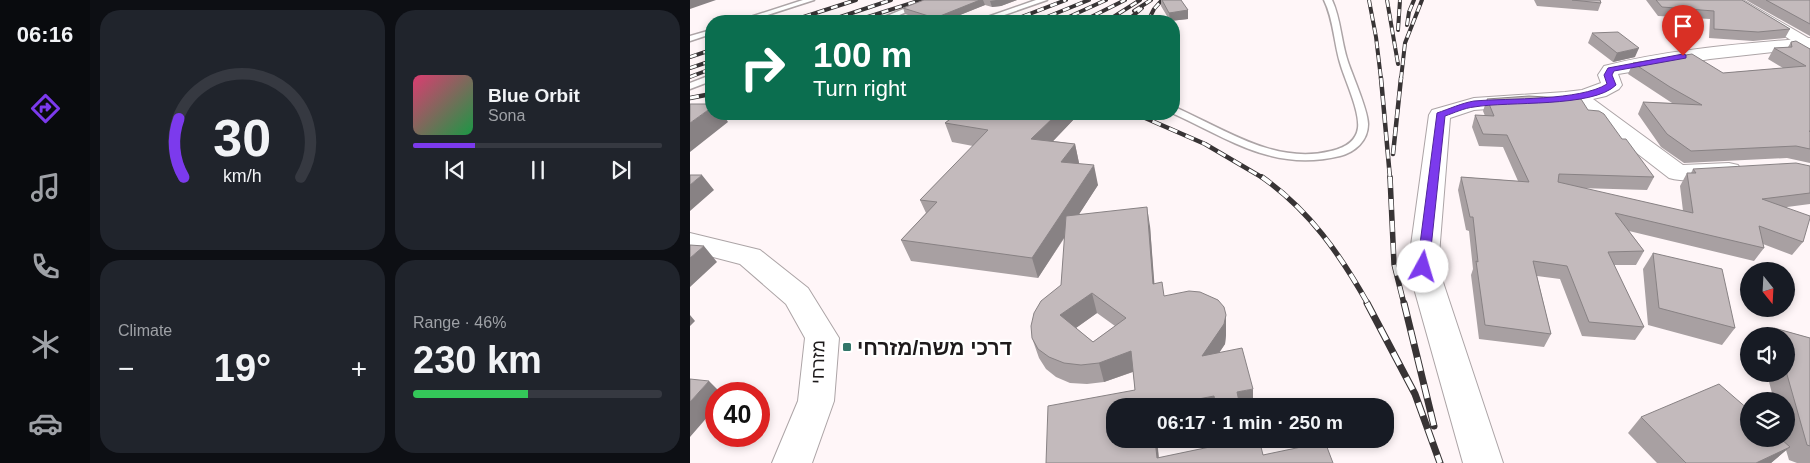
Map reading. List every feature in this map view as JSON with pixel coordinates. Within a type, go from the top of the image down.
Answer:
[{"type":"street","points":[[1734,0],[1809,44]]},
{"type":"street","points":[[1483,463],[1423,267],[1440,114],[1472,104],[1576,97],[1601,92],[1612,85],[1608,75],[1611,70],[1718,52],[1809,44]]},
{"type":"street","points":[[1576,97],[1678,173],[1747,169]]},
{"type":"street","name":"מזרחי","points":[[690,242],[750,257],[797,296],[822,338],[816,401],[792,463]]},
{"type":"lane","points":[[761,15],[810,0]]},
{"type":"lane","points":[[893,15],[931,0]]},
{"type":"lane","points":[[998,15],[1043,0]]},
{"type":"lane","points":[[1180,113],[1247,146],[1278,156],[1317,157],[1350,149],[1360,140],[1363,131],[1362,120],[1339,48],[1333,10],[1328,0]]},
{"type":"lane","points":[[690,40],[705,34]]},
{"type":"lane","points":[[690,86],[705,80]]},
{"type":"building","points":[[924,0],[980,0],[942,15],[925,15],[903,8]]},
{"type":"building","points":[[1162,0],[1181,0],[1188,10],[1169,13]]},
{"type":"building","points":[[1572,0],[1600,0],[1601,3]]},
{"type":"building","points":[[1656,0],[1742,0],[1790,29],[1758,32],[1714,29],[1714,11],[1662,7]]},
{"type":"building","points":[[1766,0],[1810,0],[1810,24]]},
{"type":"building","points":[[1618,32],[1639,48],[1617,53],[1592,33]]},
{"type":"building","points":[[1796,41],[1810,49],[1810,149],[1796,146],[1691,151],[1667,134],[1643,102],[1702,105],[1633,63],[1692,54],[1723,73],[1806,66],[1774,48],[1792,47],[1791,42]]},
{"type":"building","points":[[1529,96],[1581,99],[1588,110],[1599,111],[1604,114],[1622,139],[1626,139],[1654,177],[1559,174],[1558,182],[1693,213],[1687,173],[1696,173],[1693,169],[1796,163],[1810,166],[1810,193],[1762,199],[1810,216],[1803,242],[1759,226],[1764,248],[1615,213],[1644,251],[1608,252],[1644,327],[1589,322],[1567,266],[1533,261],[1551,334],[1485,325],[1476,261],[1478,262],[1473,217],[1470,217],[1461,177],[1529,182],[1507,135],[1483,134],[1475,115],[1494,116],[1487,99]]},
{"type":"building","points":[[690,104],[705,104],[705,112],[690,123]]},
{"type":"building","points":[[949,120],[1051,120],[1031,139],[1075,144],[1061,162],[1094,165],[1032,258],[901,240],[937,202],[920,200],[988,130],[945,123]]},
{"type":"building","points":[[690,175],[702,175],[690,185]]},
{"type":"building","points":[[1147,207],[1153,284],[1162,282],[1164,296],[1189,291],[1200,292],[1218,300],[1224,307],[1226,315],[1224,324],[1202,356],[1242,348],[1253,389],[1237,392],[1238,398],[1214,398],[1214,396],[1204,398],[1106,398],[1106,448],[1156,448],[1157,458],[1205,448],[1261,448],[1263,455],[1296,448],[1327,448],[1333,463],[1046,463],[1048,406],[1135,390],[1131,351],[1099,363],[1081,365],[1064,363],[1049,357],[1038,349],[1032,338],[1031,326],[1034,313],[1041,301],[1061,285],[1066,216]],"holes":[[[1092,293],[1126,318],[1093,342],[1060,315]]]},
{"type":"building","points":[[690,245],[704,246],[690,258]]},
{"type":"building","points":[[1653,253],[1722,269],[1735,328],[1659,308]]},
{"type":"building","points":[[1795,334],[1810,338],[1810,446],[1807,445],[1795,403],[1795,392],[1792,392],[1789,382],[1795,382]]},
{"type":"building","points":[[690,379],[709,381],[705,382],[705,385],[690,402]]},
{"type":"building","points":[[1719,384],[1740,402],[1740,447],[1790,447],[1756,463],[1686,463],[1641,417]]},
{"type":"railway","points":[[810,15],[856,0]]},
{"type":"railway","points":[[846,15],[891,0]]},
{"type":"railway","points":[[874,15],[921,0]]},
{"type":"railway","points":[[1027,15],[1066,0]]},
{"type":"railway","points":[[1052,15],[1089,0]]},
{"type":"railway","points":[[1073,15],[1106,0]]},
{"type":"railway","points":[[1095,15],[1125,0]]},
{"type":"railway","points":[[1116,15],[1140,0]]},
{"type":"railway","points":[[1134,11],[1151,0]]},
{"type":"railway","points":[[1151,15],[1162,0]]},
{"type":"railway","points":[[1369,0],[1381,79]]},
{"type":"railway","points":[[1387,0],[1398,64]]},
{"type":"railway","points":[[1398,30],[1400,0]]},
{"type":"railway","points":[[1407,25],[1409,12],[1414,0]]},
{"type":"railway","points":[[1401,79],[1405,43],[1422,0]]},
{"type":"railway","points":[[1134,15],[1142,8]]},
{"type":"railway","points":[[690,57],[705,52]]},
{"type":"railway","points":[[690,68],[705,63]]},
{"type":"railway","points":[[690,77],[705,71]]},
{"type":"railway","points":[[1381,78],[1390,178]]},
{"type":"railway","points":[[1393,154],[1401,78]]},
{"type":"railway","points":[[690,98],[705,95]]},
{"type":"railway","points":[[1150,120],[1205,144],[1263,178]]},
{"type":"railway","points":[[1262,177],[1294,204],[1322,234],[1335,251],[1368,304]]},
{"type":"railway","points":[[1390,177],[1394,264],[1404,304]]},
{"type":"railway","points":[[1367,303],[1415,394],[1440,463]]},
{"type":"railway","points":[[1404,303],[1434,426]]},
{"type":"place","name":"דרכי משה/מזרחי","points":[[847,347]]},
{"type":"route","points":[[1423,267],[1440,114],[1472,104],[1576,97],[1601,92],[1612,85],[1608,75],[1611,70],[1683,56]]}]
